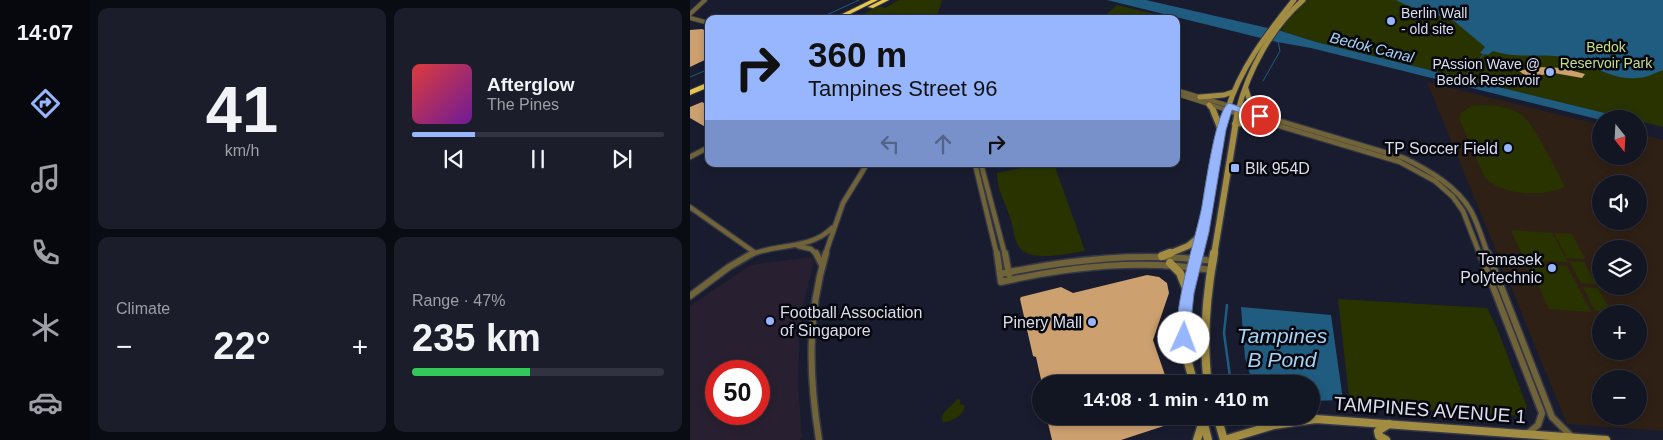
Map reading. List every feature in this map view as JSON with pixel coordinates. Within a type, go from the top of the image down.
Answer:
[{"type":"highway","points":[[843,15],[875,0]]},
{"type":"highway","points":[[855,15],[886,0]]},
{"type":"highway","points":[[690,87],[705,80]]},
{"type":"highway","points":[[690,93],[705,86]]},
{"type":"main road","points":[[1192,375],[1184,348],[1183,322],[1203,232],[1221,130],[1233,92],[1260,43],[1294,0]]},
{"type":"main road","points":[[1207,375],[1204,340],[1213,265],[1238,112],[1250,75],[1266,45],[1303,0]]},
{"type":"main road","points":[[1235,124],[1258,118],[1252,109],[1246,89]]},
{"type":"main road","points":[[1200,97],[1224,95],[1233,92]]},
{"type":"main road","points":[[1209,105],[1221,130]]},
{"type":"main road","points":[[1162,256],[1196,243],[1203,232]]},
{"type":"main road","points":[[1170,263],[1180,273],[1188,293]]},
{"type":"main road","name":"TAMPINES AVENUE 1","points":[[1224,440],[1274,425],[1316,419],[1606,440]]},
{"type":"main road","points":[[1386,440],[1379,436],[1378,431],[1389,424]]},
{"type":"main road","points":[[1197,440],[1200,436],[1201,425]]},
{"type":"main road","points":[[1204,425],[1208,440]]},
{"type":"main road","points":[[1220,425],[1224,440]]},
{"type":"street","points":[[690,12],[700,0]]},
{"type":"street","points":[[690,12],[705,0]]},
{"type":"street","points":[[690,18],[705,22]]},
{"type":"street","points":[[1180,93],[1200,97],[1238,112],[1400,162],[1435,181],[1453,197],[1463,211],[1542,413],[1541,422],[1536,429],[1524,435]]},
{"type":"street","points":[[1180,94],[1209,105],[1229,108]]},
{"type":"street","points":[[1258,118],[1404,158],[1426,169],[1460,196],[1471,211],[1552,417],[1556,423],[1574,438]]},
{"type":"street","points":[[690,157],[705,149]]},
{"type":"street","points":[[819,440],[814,414],[809,356],[814,308],[822,266],[835,224],[843,202],[865,167]]},
{"type":"street","points":[[976,167],[997,254],[1001,282],[1068,268],[1114,263],[1196,262]]},
{"type":"street","points":[[982,167],[1005,253],[1010,280]]},
{"type":"street","points":[[690,207],[754,252]]},
{"type":"street","points":[[690,296],[754,252],[822,238],[835,224]]},
{"type":"street","points":[[787,246],[802,246],[814,251],[818,255],[822,266]]},
{"type":"street","points":[[1000,274],[1063,262],[1101,258],[1162,256],[1213,265]]},
{"type":"shaded area","name":"Temasek Polytechnic","points":[[1427,82],[1592,123],[1592,165],[1648,165],[1648,136],[1663,140],[1663,431],[1567,424]]},
{"type":"shaded area","points":[[811,257],[814,260],[801,315],[799,337],[798,388],[802,436],[800,440],[690,440],[690,306],[751,265]]},
{"type":"green space","points":[[899,0],[942,0],[937,15],[862,15],[878,6],[885,8]]},
{"type":"green space","name":"Bedok Reservoir Park","points":[[1305,0],[1663,0],[1663,127],[1648,123],[1648,110],[1592,110],[1316,42],[1281,31],[1284,27],[1282,26]]},
{"type":"green space","points":[[1117,5],[1154,14],[1153,15],[1106,15]]},
{"type":"green space","points":[[1485,105],[1506,108],[1524,117],[1539,139],[1565,187],[1546,192],[1524,193],[1503,188],[1485,178],[1459,118],[1462,112],[1472,106]]},
{"type":"green space","points":[[1025,167],[1055,167],[1085,251],[1038,256],[1022,250],[1015,237],[1000,190],[997,173]]},
{"type":"green space","points":[[1511,230],[1552,233],[1568,262],[1524,260]]},
{"type":"green space","points":[[1554,233],[1572,234],[1585,259],[1567,258]]},
{"type":"green space","points":[[1569,261],[1584,262],[1592,277],[1592,284],[1581,283]]},
{"type":"green space","points":[[1528,264],[1567,266],[1591,312],[1549,309]]},
{"type":"green space","points":[[1583,287],[1592,288],[1592,295],[1602,295],[1607,305],[1592,305]]},
{"type":"green space","points":[[1338,299],[1487,308],[1497,328],[1527,407],[1522,416],[1350,404]]},
{"type":"green space","points":[[957,399],[960,400],[960,404],[965,406],[964,410],[957,418],[943,423],[944,413]]},
{"type":"water","points":[[1107,0],[1146,0],[1281,31],[1316,42],[1592,110],[1592,118],[1311,48],[1277,42],[1180,18],[1180,15],[1168,15]]},
{"type":"water","points":[[1396,0],[1663,0],[1663,70],[1644,77],[1627,78],[1608,74],[1581,62],[1562,57],[1510,55],[1493,51],[1488,55],[1480,53],[1485,47],[1454,21]]},
{"type":"water","name":"Tampines B Pond","points":[[1241,307],[1331,315],[1343,400],[1320,401],[1320,375],[1250,375],[1245,358]]},
{"type":"building","points":[[690,30],[705,30],[705,60],[690,67]]},
{"type":"building","name":"PAssion Wave @ Bedok Reservoir","points":[[1538,67],[1562,68],[1585,74],[1582,78],[1554,73],[1528,77],[1519,71]]},
{"type":"building","points":[[702,102],[705,104],[705,127],[690,118],[690,107]]},
{"type":"building","name":"Pinery Mall","points":[[1147,275],[1159,277],[1167,283],[1169,293],[1153,340],[1165,375],[1040,375],[1036,357],[1033,356],[1020,299],[1021,297],[1061,287],[1073,293]]},
{"type":"building","points":[[1048,425],[1167,425],[1121,440],[1052,440]]},
{"type":"waterway","points":[[827,15],[859,0]]},
{"type":"waterway","points":[[1263,81],[1280,51],[1278,41]]},
{"type":"waterway","points":[[1463,79],[1484,54]]},
{"type":"waterway","points":[[690,77],[705,71]]},
{"type":"waterway","points":[[1227,305],[1224,333],[1230,375]]},
{"type":"place","name":"Berlin Wall - old site","points":[[1391,21]]},
{"type":"place","name":"PAssion Wave @ Bedok Reservoir","points":[[1550,72]]},
{"type":"place","name":"TP Soccer Field","points":[[1508,148]]},
{"type":"place","name":"Blk 954D","points":[[1235,168]]},
{"type":"place","name":"Temasek Polytechnic","points":[[1552,268]]},
{"type":"place","name":"Football Association of Singapore","points":[[770,321]]},
{"type":"place","name":"Pinery Mall","points":[[1092,322]]},
{"type":"route","points":[[1184,338],[1183,322],[1188,293],[1203,232],[1221,130],[1228,114],[1229,106],[1260,116]]},
{"type":"water label","name":"Bedok Canal","points":[[1372,47]]}]
